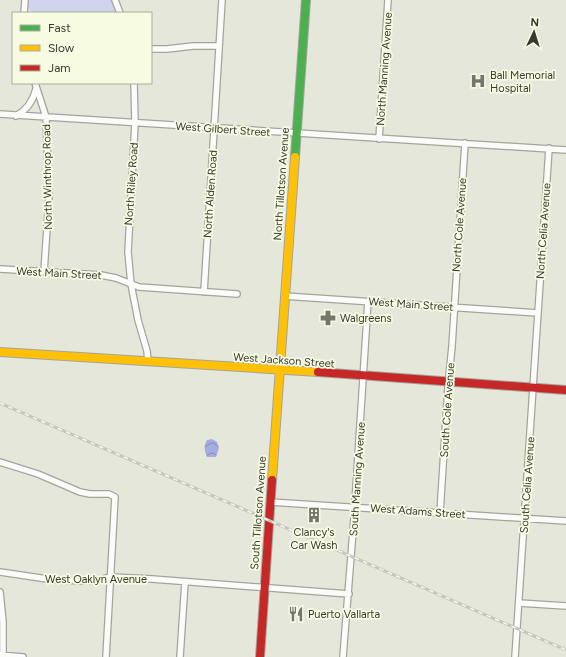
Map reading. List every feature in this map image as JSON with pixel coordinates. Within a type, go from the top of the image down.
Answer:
[{"type":"main road","name":"North Tillotson Avenue","points":[[278,370],[306,0]]},
{"type":"main road","name":"West Jackson Street","points":[[0,352],[566,390]]},
{"type":"main road","name":"South Tillotson Avenue","points":[[260,657],[278,370]]},
{"type":"street","points":[[24,10],[25,0]]},
{"type":"street","points":[[115,0],[120,12]]},
{"type":"street","name":"North Alden Road","points":[[204,292],[222,0]]},
{"type":"street","name":"North Manning Avenue","points":[[379,139],[388,0]]},
{"type":"street","points":[[152,49],[219,46]]},
{"type":"street","name":"North Riley Road","points":[[134,84],[135,123],[128,225],[128,252],[131,284],[148,361]]},
{"type":"street","points":[[16,116],[30,104],[35,86]]},
{"type":"street","name":"North Winthrop Road","points":[[35,86],[46,118],[49,198],[44,272]]},
{"type":"street","name":"West Gilbert Street","points":[[0,114],[566,150]]},
{"type":"street","name":"North Cole Avenue","points":[[455,307],[465,143]]},
{"type":"street","name":"North Celia Avenue","points":[[538,313],[549,148]]},
{"type":"street","name":"West Main Street","points":[[0,269],[101,275],[116,278],[139,287],[237,294]]},
{"type":"street","name":"West Main Street","points":[[284,296],[538,313]]},
{"type":"street","name":"South Manning Avenue","points":[[343,657],[355,508],[368,301]]},
{"type":"street","name":"South Cole Avenue","points":[[440,513],[448,382],[455,307]]},
{"type":"street","name":"South Celia Avenue","points":[[515,657],[538,313]]},
{"type":"street","points":[[0,464],[38,474],[80,492],[114,495],[116,499],[106,657]]},
{"type":"street","name":"West Adams Street","points":[[270,502],[566,521]]},
{"type":"street","name":"West Oaklyn Avenue","points":[[0,572],[54,580],[95,581],[112,577],[348,594]]},
{"type":"street","points":[[180,657],[185,582]]},
{"type":"street","points":[[0,592],[3,622],[2,656],[23,657]]},
{"type":"street","points":[[519,603],[566,606]]},
{"type":"shaded area","points":[[27,0],[113,0],[118,12],[31,12],[27,6]]},
{"type":"water","points":[[212,439],[217,442],[219,448],[216,457],[207,457],[205,444],[207,440]]},
{"type":"railway","points":[[0,403],[566,650]]},
{"type":"traffic: fast","points":[[295,157],[306,0]]},
{"type":"traffic: slow","points":[[272,480],[295,157]]},
{"type":"traffic: slow","points":[[0,352],[318,372]]},
{"type":"traffic: jam","points":[[318,372],[566,390]]},
{"type":"traffic: jam","points":[[260,657],[272,480]]},
{"type":"place","name":"Ball Memorial Hospital","points":[[478,81]]},
{"type":"place","name":"Walgreens","points":[[328,318]]},
{"type":"place","name":"Clancy's Car Wash","points":[[314,515]]},
{"type":"place","name":"Puerto Vallarta","points":[[296,614]]}]
